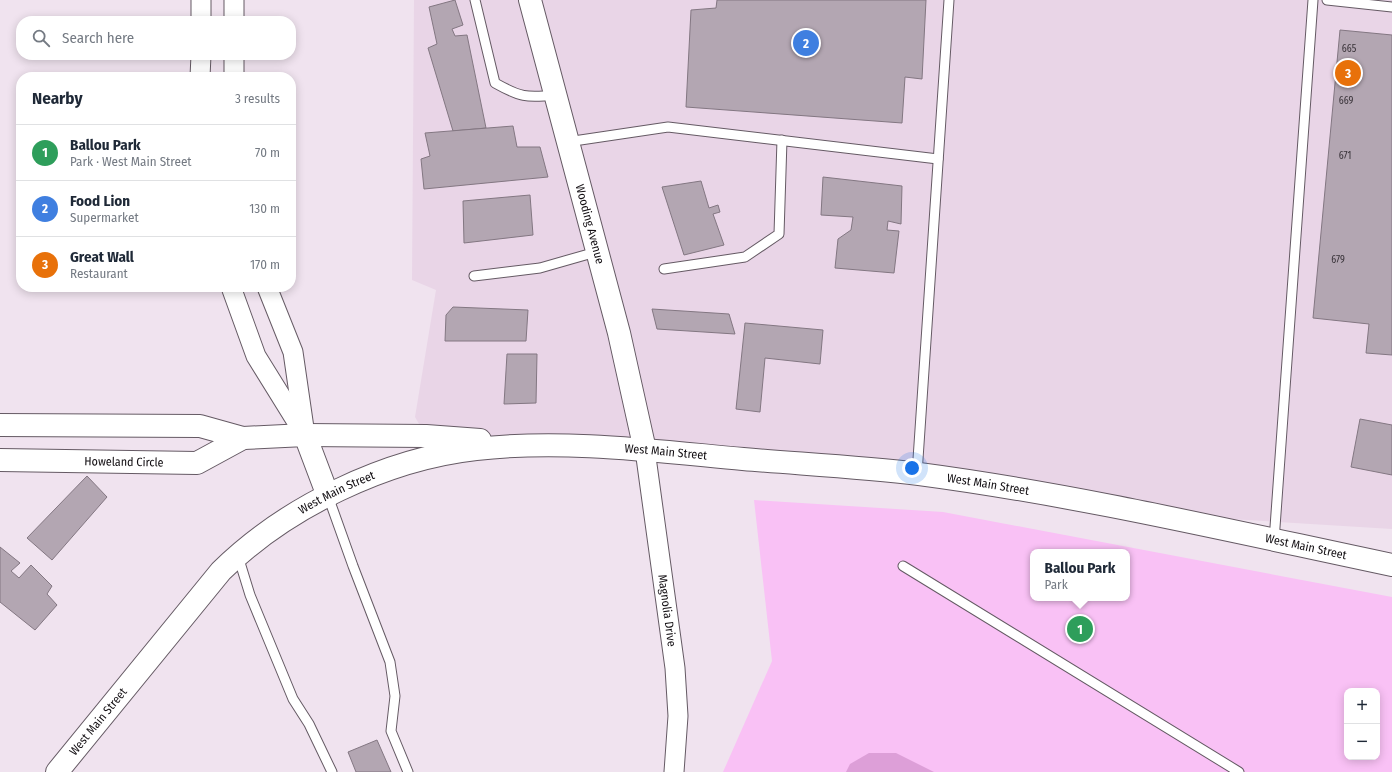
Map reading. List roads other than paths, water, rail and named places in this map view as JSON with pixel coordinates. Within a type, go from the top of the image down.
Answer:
[{"type":"main road","name":"Wooding Avenue","points":[[530,0],[566,142],[619,333],[645,450]]},
{"type":"main road","name":"Howeland Circle","points":[[0,425],[200,426],[243,438],[305,435],[426,436],[543,445]]},
{"type":"main road","points":[[305,435],[328,496]]},
{"type":"main road","name":"Howeland Circle","points":[[0,460],[197,463],[243,438]]},
{"type":"main road","name":"West Main Street","points":[[58,772],[192,604],[238,554],[268,531],[328,496],[387,470],[426,458],[475,449],[543,445],[645,450],[917,474],[1088,502],[1392,565]]},
{"type":"street","points":[[201,0],[201,16]]},
{"type":"street","points":[[234,0],[234,16]]},
{"type":"street","points":[[200,72],[201,60]]},
{"type":"street","points":[[234,60],[234,72]]},
{"type":"street","points":[[233,292],[256,356],[305,435]]},
{"type":"street","points":[[269,292],[293,352],[305,435]]},
{"type":"street","name":"Magnolia Drive","points":[[645,450],[675,668],[678,716],[674,772]]},
{"type":"lane","points":[[475,0],[495,83],[515,95],[532,98],[555,95]]},
{"type":"lane","points":[[917,474],[949,0]]},
{"type":"lane","points":[[1274,541],[1313,0]]},
{"type":"lane","points":[[1327,0],[1392,7]]},
{"type":"lane","points":[[566,142],[668,127],[938,159]]},
{"type":"lane","points":[[664,269],[746,257],[779,234],[782,140]]},
{"type":"lane","points":[[474,276],[540,268],[596,252]]},
{"type":"lane","points":[[328,496],[390,662],[395,696],[391,730],[408,772]]},
{"type":"lane","points":[[238,554],[250,595],[293,699],[309,724],[332,772]]},
{"type":"lane","points":[[903,566],[1239,772]]},
{"type":"place","name":"Food Lion","points":[[806,43]]},
{"type":"place","name":"Great Wall","points":[[1348,73]]},
{"type":"place","name":"Ballou Park","points":[[1080,629]]}]
